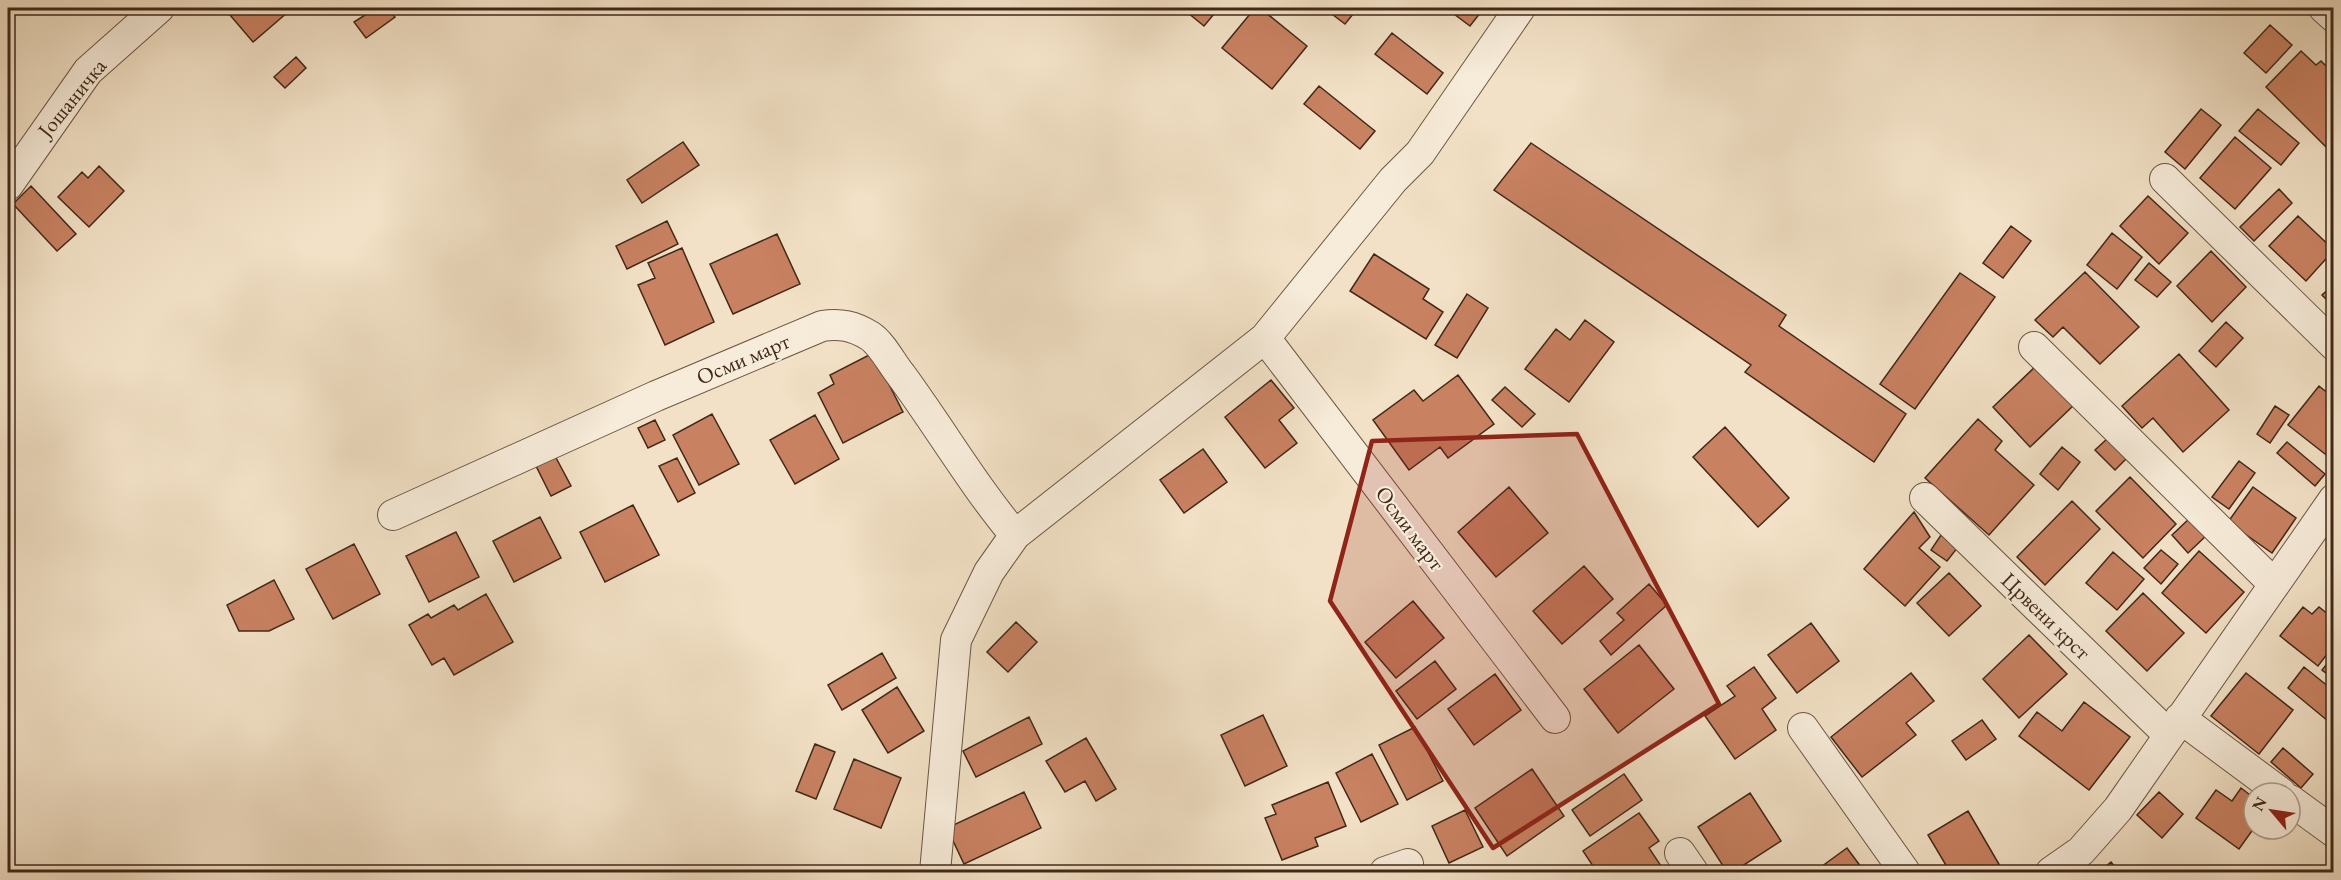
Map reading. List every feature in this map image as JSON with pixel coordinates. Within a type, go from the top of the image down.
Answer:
[{"type":"street","name":"Јошаничка","points":[[11,173],[88,71],[159,8]]},
{"type":"street","points":[[935,873],[956,640],[989,572],[1015,535],[1265,338],[1393,180],[1420,153],[1521,8]]},
{"type":"street","points":[[2324,8],[2334,17]]},
{"type":"street","points":[[2165,179],[2334,345]]},
{"type":"street","name":"Осми март","points":[[393,514],[656,396],[822,326],[836,324],[849,326],[872,337],[927,411],[994,510],[1015,535]]},
{"type":"street","name":"Осми март","points":[[1265,338],[1555,718]]},
{"type":"street","points":[[2034,347],[2274,584]]},
{"type":"street","name":"Црвени крст","points":[[1925,498],[2174,726],[2262,781]]},
{"type":"street","points":[[2051,873],[2081,851],[2100,832],[2334,499]]},
{"type":"street","points":[[1803,728],[1905,873]]},
{"type":"street","points":[[2302,809],[2334,832]]},
{"type":"highlighted area","points":[[1577,434],[1719,704],[1493,848],[1330,601],[1372,441]]},
{"type":"building","points":[[224,8],[284,8],[288,12],[253,42]]},
{"type":"building","points":[[376,8],[388,8],[395,17],[366,38],[354,22]]},
{"type":"building","points":[[1182,8],[1219,8],[1204,26]]},
{"type":"building","points":[[1255,8],[1260,8],[1307,46],[1272,89],[1222,48]]},
{"type":"building","points":[[1324,8],[1358,8],[1345,24]]},
{"type":"building","points":[[1446,8],[1484,8],[1470,26]]},
{"type":"building","points":[[2270,25],[2292,45],[2266,73],[2244,53]]},
{"type":"building","points":[[1392,33],[1443,73],[1427,94],[1375,54]]},
{"type":"building","points":[[2301,51],[2316,65],[2321,61],[2334,74],[2333,154],[2266,87]]},
{"type":"building","points":[[296,57],[306,68],[285,88],[274,77]]},
{"type":"building","points":[[1319,86],[1375,131],[1360,149],[1304,104]]},
{"type":"building","points":[[2201,109],[2221,125],[2185,169],[2165,152]]},
{"type":"building","points":[[2258,109],[2299,143],[2281,165],[2239,131]]},
{"type":"building","points":[[2235,137],[2271,168],[2235,209],[2200,178]]},
{"type":"building","points":[[683,142],[699,165],[642,203],[627,180]]},
{"type":"building","points":[[1531,143],[1786,315],[1779,326],[1906,414],[1874,462],[1745,372],[1751,365],[1494,190]]},
{"type":"building","points":[[99,166],[124,191],[89,227],[58,197],[82,172],[88,178]]},
{"type":"building","points":[[31,186],[76,234],[57,251],[13,204]]},
{"type":"building","points":[[2279,189],[2292,203],[2254,241],[2240,227]]},
{"type":"building","points":[[2148,196],[2188,233],[2159,264],[2120,226]]},
{"type":"building","points":[[2298,216],[2334,250],[2306,281],[2269,246]]},
{"type":"building","points":[[667,221],[678,244],[627,269],[616,246]]},
{"type":"building","points":[[2011,226],[2031,241],[2003,278],[1983,263]]},
{"type":"building","points":[[2112,233],[2142,257],[2117,289],[2087,265]]},
{"type":"building","points":[[777,234],[800,284],[733,314],[710,264]]},
{"type":"building","points":[[682,248],[714,322],[665,345],[638,285],[655,278],[648,263]]},
{"type":"building","points":[[2211,251],[2246,287],[2212,322],[2177,286]]},
{"type":"building","points":[[1374,254],[1429,289],[1423,299],[1443,312],[1426,339],[1350,291]]},
{"type":"building","points":[[2149,263],[2171,282],[2157,297],[2135,280]]},
{"type":"building","points":[[2085,272],[2139,327],[2100,364],[2063,327],[2053,337],[2035,320]]},
{"type":"building","points":[[1960,273],[1995,297],[1915,409],[1880,384]]},
{"type":"building","points":[[2334,284],[2334,307],[2322,295]]},
{"type":"building","points":[[1467,294],[1488,308],[1457,358],[1435,345]]},
{"type":"building","points":[[1585,320],[1614,342],[1569,402],[1525,369],[1556,329],[1570,340]]},
{"type":"building","points":[[2226,322],[2243,338],[2216,367],[2199,351]]},
{"type":"building","points":[[873,353],[903,412],[843,443],[818,393],[834,384],[830,375]]},
{"type":"building","points":[[2179,354],[2229,410],[2183,452],[2153,418],[2142,428],[2122,406]]},
{"type":"building","points":[[2037,365],[2074,405],[2030,447],[1993,407]]},
{"type":"building","points":[[1458,375],[1494,424],[1448,458],[1440,447],[1409,470],[1373,420],[1414,390],[1423,401]]},
{"type":"building","points":[[1271,380],[1294,408],[1279,420],[1297,443],[1265,468],[1225,417]]},
{"type":"building","points":[[2319,386],[2334,398],[2334,461],[2288,425]]},
{"type":"building","points":[[1505,387],[1535,414],[1522,427],[1492,400]]},
{"type":"building","points":[[2275,406],[2289,415],[2270,443],[2257,434]]},
{"type":"building","points":[[712,414],[739,464],[699,485],[673,435]]},
{"type":"building","points":[[815,415],[839,459],[795,484],[770,440]]},
{"type":"building","points":[[1978,419],[2002,441],[1995,450],[2034,485],[1989,535],[1925,478]]},
{"type":"building","points":[[655,420],[665,440],[648,448],[638,428]]},
{"type":"building","points":[[1725,427],[1789,498],[1758,527],[1693,457]]},
{"type":"building","points":[[2108,438],[2127,458],[2115,470],[2095,450]]},
{"type":"building","points":[[2287,442],[2325,474],[2315,486],[2277,453]]},
{"type":"building","points":[[2062,447],[2080,462],[2058,490],[2040,474]]},
{"type":"building","points":[[1203,449],[1227,482],[1184,513],[1160,480]]},
{"type":"building","points":[[554,454],[571,486],[551,496],[535,464]]},
{"type":"building","points":[[677,458],[695,493],[678,502],[659,466]]},
{"type":"building","points":[[2239,461],[2255,473],[2229,509],[2212,497]]},
{"type":"building","points":[[2130,477],[2176,524],[2143,558],[2096,511]]},
{"type":"building","points":[[1509,487],[1548,533],[1496,577],[1458,532]]},
{"type":"building","points":[[2253,487],[2296,518],[2272,553],[2228,522]]},
{"type":"building","points":[[2072,501],[2100,529],[2045,585],[2017,557]]},
{"type":"building","points":[[633,505],[659,555],[605,582],[580,532]]},
{"type":"building","points":[[1914,512],[1930,537],[1919,548],[1940,567],[1905,606],[1864,569]]},
{"type":"building","points":[[540,517],[561,558],[514,582],[493,541]]},
{"type":"building","points":[[2191,517],[2208,534],[2188,553],[2172,535]]},
{"type":"building","points":[[456,532],[479,577],[429,602],[406,556]]},
{"type":"building","points":[[1941,535],[1958,547],[1947,561],[1931,550]]},
{"type":"building","points":[[354,544],[380,594],[333,619],[306,569]]},
{"type":"building","points":[[2161,550],[2178,564],[2161,584],[2144,568]]},
{"type":"building","points":[[2199,551],[2244,592],[2206,633],[2162,593]]},
{"type":"building","points":[[2113,552],[2144,579],[2117,610],[2086,583]]},
{"type":"building","points":[[1584,566],[1613,599],[1562,644],[1533,611]]},
{"type":"building","points":[[1949,573],[1981,606],[1949,636],[1917,603]]},
{"type":"building","points":[[274,580],[294,619],[269,631],[239,631],[227,605]]},
{"type":"building","points":[[1649,584],[1667,605],[1611,655],[1600,641],[1624,620],[1617,613]]},
{"type":"building","points":[[2143,593],[2184,633],[2147,671],[2106,631]]},
{"type":"building","points":[[486,594],[513,642],[454,675],[444,658],[432,665],[409,625],[428,614],[431,618],[454,605],[458,610]]},
{"type":"building","points":[[1413,601],[1444,638],[1396,678],[1365,642]]},
{"type":"building","points":[[2303,607],[2312,614],[2319,607],[2334,619],[2330,631],[2334,633],[2334,645],[2318,666],[2280,636]]},
{"type":"building","points":[[1016,622],[1037,642],[1008,672],[987,652]]},
{"type":"building","points":[[1811,623],[1839,661],[1797,693],[1768,655]]},
{"type":"building","points":[[2029,635],[2067,674],[2019,718],[1983,679]]},
{"type":"building","points":[[1639,645],[1674,689],[1618,733],[1584,689]]},
{"type":"building","points":[[882,653],[896,678],[842,710],[828,685]]},
{"type":"building","points":[[2334,655],[2334,679],[2322,670]]},
{"type":"building","points":[[1435,661],[1456,689],[1417,719],[1396,691]]},
{"type":"building","points":[[1754,667],[1776,698],[1762,709],[1776,730],[1735,759],[1705,716],[1735,696],[1727,686]]},
{"type":"building","points":[[2304,667],[2334,691],[2334,726],[2288,688]]},
{"type":"building","points":[[1911,673],[1934,701],[1906,723],[1916,735],[1862,777],[1831,737]]},
{"type":"building","points":[[2246,673],[2293,710],[2259,754],[2211,716]]},
{"type":"building","points":[[1495,674],[1521,710],[1474,745],[1448,709]]},
{"type":"building","points":[[897,687],[924,731],[888,753],[862,710]]},
{"type":"building","points":[[2084,702],[2130,737],[2089,790],[2019,736],[2037,712],[2062,731]]},
{"type":"building","points":[[1263,715],[1287,766],[1245,786],[1221,735]]},
{"type":"building","points":[[1029,717],[1042,744],[976,777],[963,751]]},
{"type":"building","points":[[1982,720],[1996,739],[1966,760],[1952,741]]},
{"type":"building","points":[[1415,727],[1443,781],[1407,800],[1379,745]]},
{"type":"building","points":[[1086,738],[1116,789],[1096,801],[1085,781],[1065,792],[1046,761]]},
{"type":"building","points":[[815,744],[835,752],[816,799],[796,791]]},
{"type":"building","points":[[2283,748],[2313,774],[2302,787],[2302,781],[2293,781],[2271,762]]},
{"type":"building","points":[[1372,754],[1398,804],[1361,822],[1336,773]]},
{"type":"building","points":[[854,759],[901,778],[881,828],[834,809]]},
{"type":"building","points":[[1532,769],[1564,816],[1507,856],[1475,808]]},
{"type":"building","points":[[1624,774],[1642,800],[1590,836],[1572,810]]},
{"type":"building","points":[[1328,782],[1346,826],[1315,838],[1318,846],[1282,860],[1265,818],[1276,814],[1272,805]]},
{"type":"building","points":[[2241,788],[2242,841],[2245,841],[2239,849],[2196,818],[2216,790],[2232,801]]},
{"type":"building","points":[[1024,792],[1041,828],[964,864],[947,828]]},
{"type":"building","points":[[2159,792],[2183,814],[2162,838],[2137,815]]},
{"type":"building","points":[[1750,793],[1781,841],[1733,872],[1727,872],[1698,827]]},
{"type":"building","points":[[1465,810],[1483,847],[1449,863],[1432,826]]},
{"type":"building","points":[[1968,811],[2000,866],[1989,872],[1950,872],[1928,835]]},
{"type":"building","points":[[1639,813],[1659,841],[1649,848],[1663,869],[1659,872],[1620,872],[1618,870],[1597,872],[1583,851]]},
{"type":"building","points":[[1847,848],[1861,867],[1855,872],[1814,872]]},
{"type":"building","points":[[2111,862],[2119,872],[2099,872]]}]
